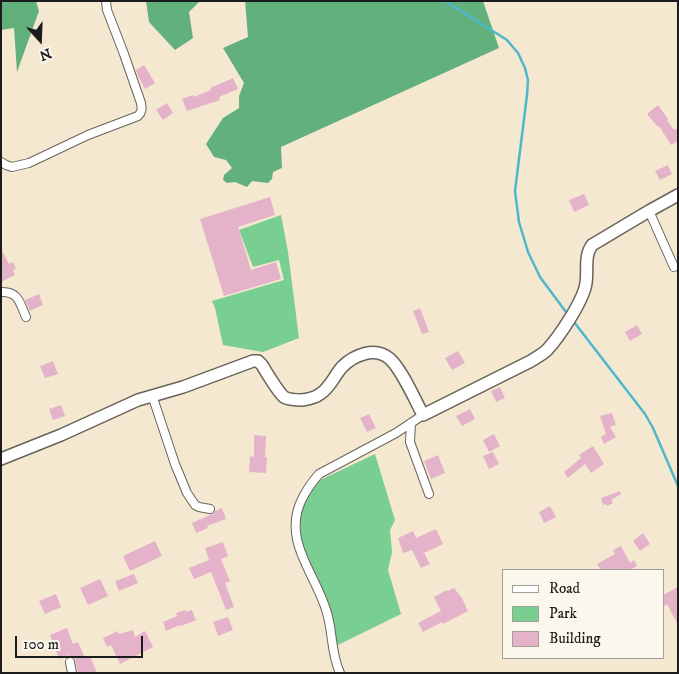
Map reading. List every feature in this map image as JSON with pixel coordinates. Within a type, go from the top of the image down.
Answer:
[{"type":"street","points":[[1,162],[12,167],[28,163],[88,135],[138,116],[142,110],[124,54],[106,10],[106,1]]},
{"type":"street","points":[[340,673],[332,649],[327,612],[298,546],[295,525],[296,512],[309,484],[319,474],[396,434],[423,415],[532,361],[546,352],[584,292],[588,251],[592,245],[678,195]]},
{"type":"street","points":[[649,211],[674,267]]},
{"type":"street","points":[[1,292],[10,292],[17,297],[26,317]]},
{"type":"street","points":[[1,459],[61,435],[138,400],[183,387],[253,361],[262,365],[284,397],[294,400],[310,399],[321,394],[343,367],[360,355],[371,352],[380,353],[389,358],[396,366],[423,415]]},
{"type":"street","points":[[152,395],[175,464],[187,493],[195,505],[210,509]]},
{"type":"street","points":[[411,423],[410,442],[429,494]]},
{"type":"street","points":[[70,662],[72,673]]},
{"type":"green space","points":[[1,1],[36,1],[39,11],[17,72],[14,28],[1,30]]},
{"type":"green space","points":[[146,1],[200,1],[189,12],[193,38],[175,50],[149,22]]},
{"type":"green space","points":[[245,1],[483,1],[499,48],[281,147],[282,168],[273,172],[272,179],[268,183],[252,181],[247,187],[235,182],[227,183],[223,180],[224,175],[232,168],[226,160],[214,157],[206,144],[223,118],[239,108],[239,96],[244,83],[223,48],[248,37]]},
{"type":"green space","points":[[281,215],[288,252],[299,338],[263,352],[223,345],[212,301],[284,280],[279,260],[253,267],[239,230]]},
{"type":"green space","points":[[375,454],[395,520],[390,530],[392,552],[388,570],[401,614],[338,645],[301,552],[300,516],[306,498],[318,481]]},
{"type":"building","points":[[144,65],[155,83],[145,89],[136,70]]},
{"type":"building","points":[[233,78],[238,89],[219,97],[220,100],[187,111],[182,99],[193,95],[194,97],[211,90],[210,88]]},
{"type":"building","points":[[167,103],[173,113],[163,120],[156,110]]},
{"type":"building","points":[[658,105],[674,130],[678,128],[678,141],[671,145],[659,126],[647,114]]},
{"type":"building","points":[[668,165],[672,174],[660,180],[655,171]]},
{"type":"building","points":[[584,194],[589,205],[574,212],[569,200]]},
{"type":"building","points":[[270,197],[275,215],[238,227],[251,270],[276,262],[281,279],[224,296],[200,219]]},
{"type":"building","points":[[1,249],[9,264],[13,262],[16,269],[13,270],[15,275],[1,282]]},
{"type":"building","points":[[39,294],[43,305],[30,311],[25,300]]},
{"type":"building","points":[[420,308],[429,332],[422,334],[413,311]]},
{"type":"building","points":[[637,325],[642,334],[630,341],[625,332]]},
{"type":"building","points":[[458,351],[465,363],[452,370],[445,358]]},
{"type":"building","points":[[53,361],[58,374],[45,378],[40,366]]},
{"type":"building","points":[[500,387],[505,398],[496,402],[491,391]]},
{"type":"building","points":[[61,405],[65,416],[53,420],[49,409]]},
{"type":"building","points":[[470,409],[475,419],[462,426],[456,416]]},
{"type":"building","points":[[612,413],[616,425],[610,427],[616,437],[604,444],[601,437],[606,434],[600,416]]},
{"type":"building","points":[[369,414],[376,428],[367,432],[360,418]]},
{"type":"building","points":[[494,434],[500,446],[489,452],[483,440]]},
{"type":"building","points":[[254,435],[266,436],[266,473],[249,472],[250,456],[254,457]]},
{"type":"building","points":[[593,446],[604,464],[591,473],[585,464],[568,478],[564,472],[581,458],[579,455]]},
{"type":"building","points":[[493,452],[499,464],[489,469],[483,456]]},
{"type":"building","points":[[438,455],[445,473],[431,479],[424,461]]},
{"type":"building","points":[[620,491],[621,494],[611,500],[613,503],[607,506],[606,504],[603,505],[601,498]]},
{"type":"building","points":[[550,506],[556,517],[544,523],[539,512]]},
{"type":"building","points":[[222,508],[226,519],[207,526],[208,528],[196,533],[192,523]]},
{"type":"building","points":[[436,529],[443,544],[424,553],[430,564],[421,568],[412,550],[403,553],[398,538],[413,531],[416,538]]},
{"type":"building","points":[[643,533],[650,544],[640,551],[633,541]]},
{"type":"building","points":[[155,541],[162,556],[130,571],[123,556]]},
{"type":"building","points":[[223,542],[228,556],[221,559],[230,581],[225,583],[234,607],[226,610],[211,572],[194,579],[189,568],[209,560],[205,548]]},
{"type":"building","points":[[621,546],[630,563],[634,560],[637,566],[632,569],[600,569],[597,564],[615,554],[613,550]]},
{"type":"building","points":[[134,574],[138,583],[119,591],[115,581]]},
{"type":"building","points":[[100,579],[108,596],[88,605],[80,588]]},
{"type":"building","points":[[678,587],[678,625],[667,604],[664,606],[664,594]]},
{"type":"building","points":[[454,588],[462,598],[468,611],[423,632],[418,623],[441,611],[434,597]]},
{"type":"building","points":[[56,594],[61,607],[45,614],[39,601]]},
{"type":"building","points":[[185,610],[186,612],[192,610],[196,620],[166,631],[163,622],[177,616],[176,613]]},
{"type":"building","points":[[228,617],[233,630],[218,636],[213,622]]},
{"type":"building","points":[[67,628],[73,644],[78,642],[85,658],[90,656],[97,673],[78,673],[75,659],[68,655],[59,659],[50,635]]},
{"type":"building","points":[[133,630],[135,637],[145,631],[153,647],[120,664],[111,645],[107,647],[103,638],[118,631],[119,634]]},
{"type":"waterway","points":[[445,1],[507,40],[518,53],[525,68],[528,80],[527,95],[515,191],[519,222],[528,252],[540,277],[566,312]]},
{"type":"waterway","points":[[574,322],[645,414],[678,486]]}]
